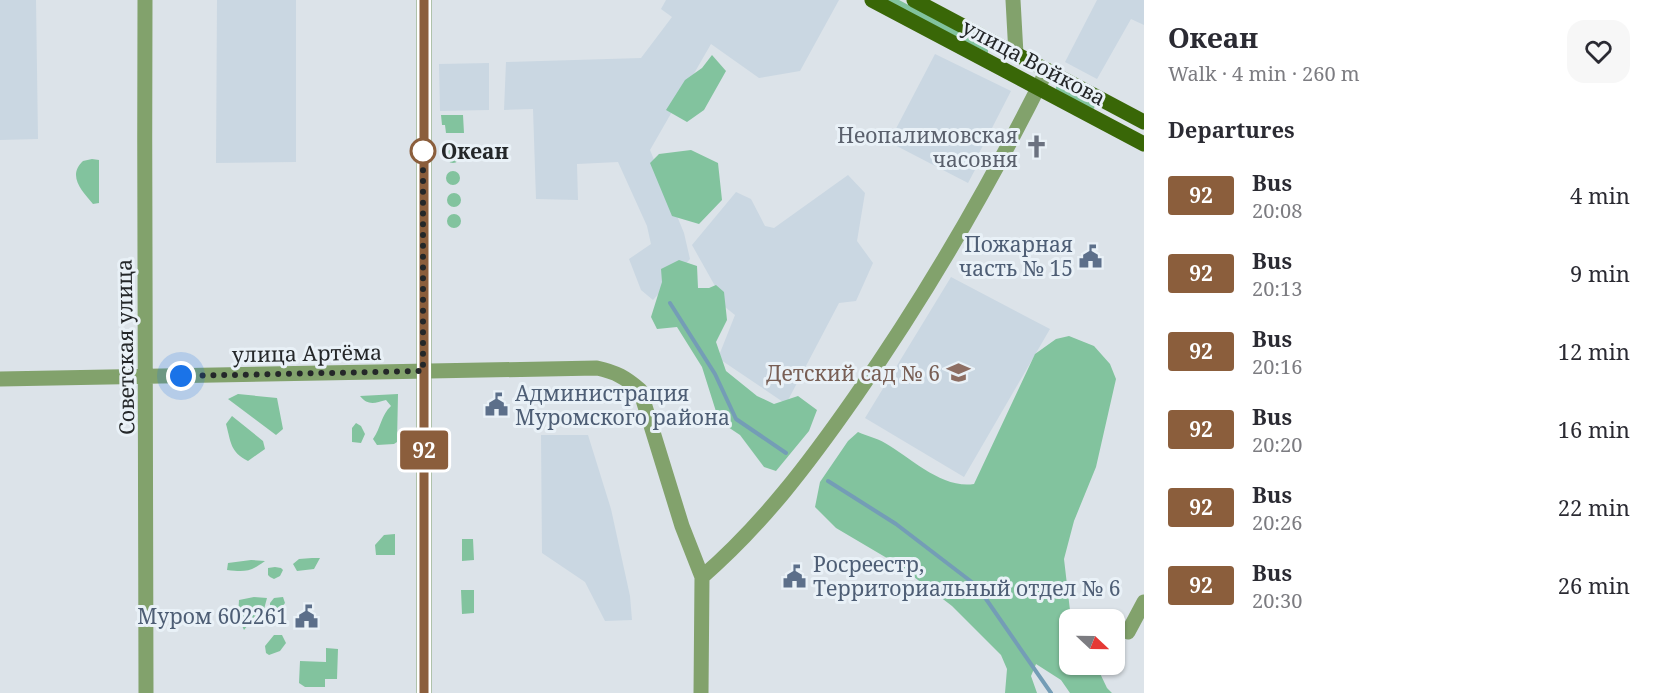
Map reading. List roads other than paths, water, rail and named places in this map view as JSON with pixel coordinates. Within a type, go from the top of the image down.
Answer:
[{"type":"main road","name":"улица Войкова","points":[[872,0],[1144,144]]},
{"type":"main road","name":"улица Войкова","points":[[914,0],[1144,122]]},
{"type":"street","name":"Советская улица","points":[[145,0],[146,693]]},
{"type":"street","points":[[424,0],[424,693]]},
{"type":"street","points":[[1013,0],[1016,54]]},
{"type":"street","points":[[702,693],[702,577],[735,549],[775,504],[823,442],[887,351],[972,209],[1047,70]]},
{"type":"street","name":"улица Артёма","points":[[0,379],[597,368],[615,372],[640,390],[682,526],[702,577]]},
{"type":"street","points":[[1128,632],[1144,602]]},
{"type":"waterway","points":[[670,303],[715,374],[736,419],[786,453]]},
{"type":"waterway","points":[[828,481],[896,524],[977,586],[1051,693]]},
{"type":"place","name":"Неопалимовская часовня","points":[[1036,147]]},
{"type":"place","name":"Океан","points":[[423,151]]},
{"type":"place","name":"Пожарная часть № 15","points":[[1091,256]]},
{"type":"place","name":"Детский сад № 6","points":[[958,373]]},
{"type":"place","name":"Администрация Муромского района","points":[[497,405]]},
{"type":"place","name":"Росреестр, Территориальный отдел № 6","points":[[795,576]]},
{"type":"place","name":"Муром 602261","points":[[306,616]]}]
